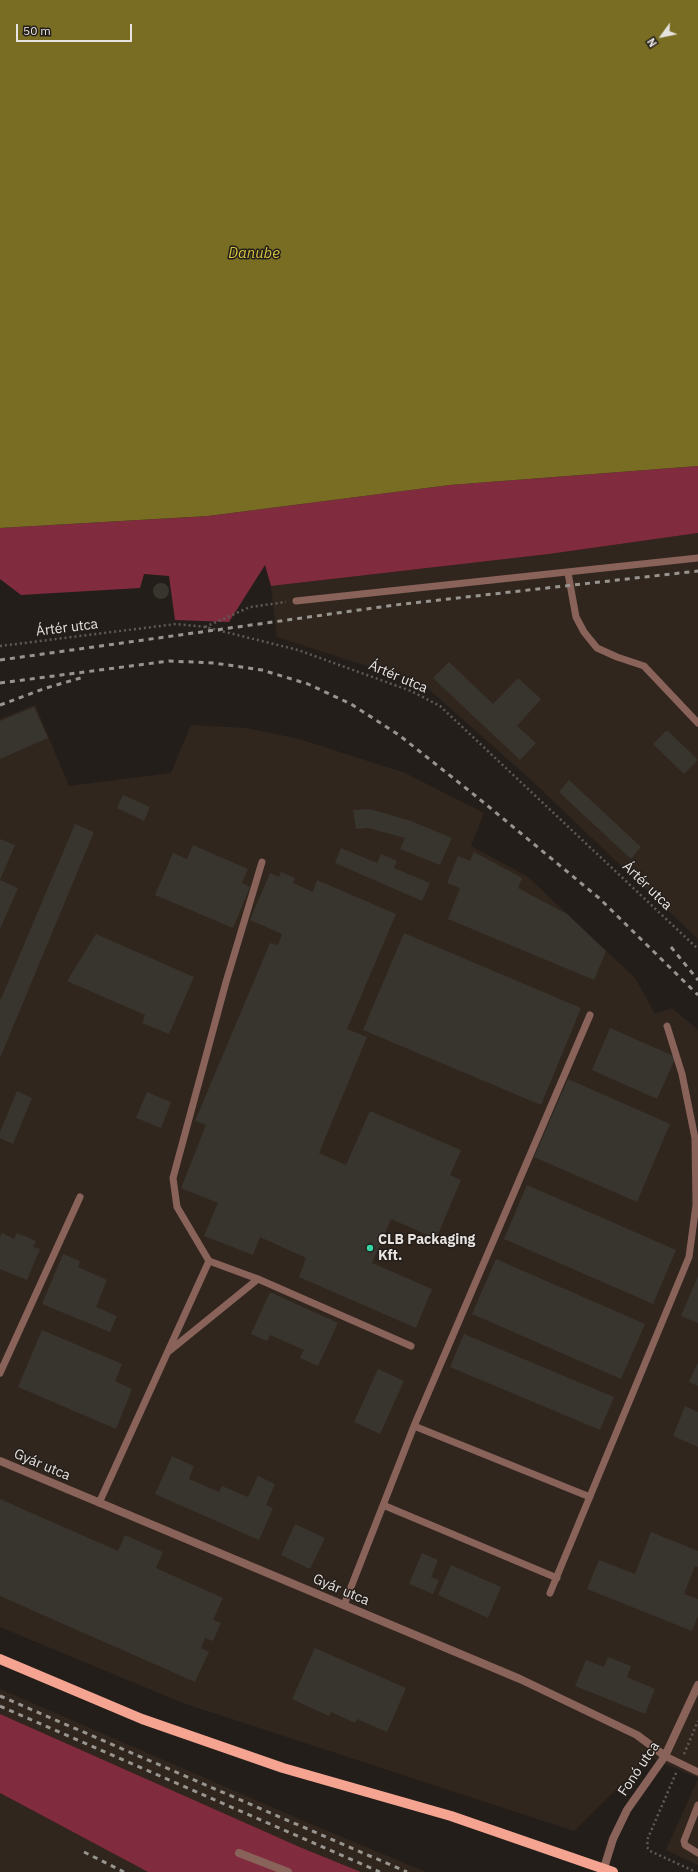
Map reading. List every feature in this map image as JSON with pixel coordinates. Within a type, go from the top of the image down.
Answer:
[{"type":"main road","points":[[0,1659],[142,1718],[283,1768],[451,1816],[608,1870]]},
{"type":"street","name":"Gyár utca","points":[[0,1461],[520,1679],[637,1735],[666,1756]]},
{"type":"street","name":"Fonó utca","points":[[608,1870],[613,1839],[627,1810],[666,1756],[698,1686]]},
{"type":"street","points":[[239,1853],[288,1872]]},
{"type":"lane","points":[[296,601],[698,558]]},
{"type":"lane","points":[[568,573],[576,617],[584,632],[597,648],[617,657],[644,666],[698,724]]},
{"type":"lane","points":[[262,862],[226,982],[173,1178],[177,1207],[209,1261],[258,1279],[411,1346]]},
{"type":"lane","points":[[344,1605],[414,1426],[590,1015]]},
{"type":"lane","points":[[550,1593],[689,1257],[696,1204],[695,1138],[682,1074],[667,1026]]},
{"type":"lane","points":[[0,1373],[80,1197]]},
{"type":"lane","points":[[99,1503],[209,1261]]},
{"type":"lane","points":[[166,1354],[258,1279]]},
{"type":"lane","points":[[414,1426],[590,1497]]},
{"type":"lane","points":[[383,1505],[557,1578]]},
{"type":"lane","points":[[666,1756],[698,1772]]},
{"type":"lane","points":[[698,1805],[684,1840],[685,1845],[698,1853]]},
{"type":"path","points":[[205,627],[250,607],[296,601]]},
{"type":"path","name":"Ártér utca","points":[[0,646],[176,624],[205,627],[298,650],[411,691],[440,706],[698,949]]},
{"type":"path","points":[[696,1872],[650,1850],[647,1847],[648,1838],[698,1721]]},
{"type":"shaded area","points":[[698,466],[698,533],[549,554],[271,586],[265,565],[229,622],[175,620],[169,576],[144,574],[140,588],[21,595],[0,579],[0,528],[208,516],[450,485]]},
{"type":"shaded area","points":[[698,533],[698,939],[529,778],[423,684],[277,637],[271,586],[549,554]]},
{"type":"shaded area","points":[[35,705],[69,786],[171,773],[191,725],[246,728],[299,739],[405,773],[484,813],[471,846],[528,877],[635,978],[655,1014],[672,1008],[698,1030],[698,1778],[649,1757],[574,1831],[183,1703],[0,1627],[0,719]]},
{"type":"shaded area","points":[[0,1689],[313,1825],[426,1872],[361,1872],[302,1848],[0,1714]]},
{"type":"shaded area","points":[[0,1714],[302,1848],[361,1872],[148,1872],[0,1793]]},
{"type":"shaded area","points":[[698,1779],[698,1865],[666,1850]]},
{"type":"shaded area","points":[[0,1793],[148,1872],[0,1872]]},
{"type":"water","name":"Danube","points":[[0,0],[698,0],[698,466],[450,485],[208,516],[0,528]]},
{"type":"building","points":[[158,583],[164,583],[169,588],[167,597],[164,599],[158,599],[153,594],[153,588]]},
{"type":"building","points":[[449,662],[493,704],[518,678],[541,699],[517,726],[536,743],[520,760],[433,678]]},
{"type":"building","points":[[34,707],[48,738],[0,759],[0,721]]},
{"type":"building","points":[[667,730],[698,760],[684,774],[653,744]]},
{"type":"building","points":[[569,780],[641,847],[631,859],[559,792]]},
{"type":"building","points":[[123,795],[150,807],[144,821],[117,808]]},
{"type":"building","points":[[370,809],[411,821],[452,838],[440,865],[400,849],[405,838],[368,828],[356,829],[353,810]]},
{"type":"building","points":[[75,824],[94,832],[0,1058],[0,999]]},
{"type":"building","points":[[0,839],[15,845],[0,880]]},
{"type":"building","points":[[193,845],[248,869],[242,883],[250,887],[233,928],[155,895],[173,853],[187,859]]},
{"type":"building","points":[[341,848],[377,863],[381,854],[397,861],[394,868],[430,883],[422,901],[335,863]]},
{"type":"building","points":[[474,852],[522,878],[518,888],[567,914],[606,951],[594,980],[448,919],[460,888],[447,883],[458,856],[470,861]]},
{"type":"building","points":[[281,872],[295,878],[293,883],[313,892],[317,880],[396,914],[347,1029],[367,1037],[319,1153],[346,1165],[370,1111],[461,1150],[450,1175],[461,1180],[436,1239],[391,1219],[372,1263],[432,1289],[416,1328],[299,1277],[306,1258],[260,1237],[253,1255],[204,1236],[218,1203],[181,1188],[206,1125],[195,1121],[270,943],[278,945],[282,934],[250,920],[270,873],[279,877]]},
{"type":"building","points":[[0,880],[18,888],[0,929]]},
{"type":"building","points":[[404,933],[581,1008],[541,1105],[363,1030]]},
{"type":"building","points":[[96,934],[194,977],[169,1034],[142,1023],[145,1015],[67,981]]},
{"type":"building","points":[[610,1028],[676,1057],[657,1099],[592,1070]]},
{"type":"building","points":[[568,1079],[670,1124],[637,1202],[534,1157]]},
{"type":"building","points":[[17,1091],[32,1098],[13,1144],[0,1138],[0,1132]]},
{"type":"building","points":[[147,1092],[171,1102],[161,1128],[136,1118]]},
{"type":"building","points":[[527,1185],[676,1250],[653,1304],[504,1239]]},
{"type":"building","points":[[2,1233],[14,1239],[17,1233],[36,1241],[33,1247],[40,1249],[27,1280],[0,1269],[0,1237]]},
{"type":"building","points":[[63,1254],[80,1261],[78,1267],[107,1280],[96,1307],[117,1316],[110,1332],[42,1304]]},
{"type":"building","points":[[496,1259],[645,1324],[621,1379],[472,1314]]},
{"type":"building","points":[[698,1276],[698,1323],[681,1316]]},
{"type":"building","points":[[270,1292],[338,1323],[318,1366],[300,1358],[304,1350],[270,1335],[267,1341],[251,1334]]},
{"type":"building","points":[[42,1330],[122,1364],[115,1381],[132,1389],[116,1429],[18,1387]]},
{"type":"building","points":[[464,1334],[614,1397],[600,1430],[450,1367]]},
{"type":"building","points":[[698,1362],[698,1386],[689,1382]]},
{"type":"building","points":[[378,1369],[404,1381],[380,1434],[354,1422]]},
{"type":"building","points":[[685,1406],[698,1412],[698,1447],[673,1436]]},
{"type":"building","points":[[172,1456],[194,1466],[189,1479],[219,1492],[222,1486],[248,1497],[258,1476],[275,1484],[266,1505],[273,1508],[259,1540],[155,1494]]},
{"type":"building","points":[[0,1499],[118,1551],[125,1535],[163,1552],[156,1568],[223,1598],[213,1620],[221,1623],[213,1641],[205,1638],[201,1648],[209,1652],[195,1682],[0,1596]]},
{"type":"building","points":[[295,1524],[325,1538],[310,1569],[281,1555]]},
{"type":"building","points":[[651,1532],[698,1551],[698,1567],[695,1566],[684,1594],[698,1599],[698,1616],[692,1631],[587,1589],[599,1560],[635,1574]]},
{"type":"building","points":[[422,1553],[438,1560],[431,1577],[439,1580],[433,1594],[409,1584]]},
{"type":"building","points":[[451,1565],[501,1587],[488,1618],[438,1595]]},
{"type":"building","points":[[315,1648],[406,1688],[387,1732],[357,1719],[355,1723],[331,1712],[329,1716],[292,1699]]},
{"type":"building","points":[[608,1657],[631,1666],[627,1677],[655,1689],[645,1714],[575,1686],[586,1660],[604,1667]]},
{"type":"railway","points":[[0,660],[395,605],[698,571]]},
{"type":"railway","points":[[0,683],[169,661],[214,663],[262,670],[308,684],[351,704],[399,735],[477,797],[599,898],[698,995]]},
{"type":"railway","points":[[0,705],[46,688],[84,677]]},
{"type":"railway","points":[[671,947],[698,980]]},
{"type":"railway","points":[[0,1696],[407,1872]]},
{"type":"railway","points":[[0,1706],[380,1872]]},
{"type":"railway","points":[[84,1852],[124,1872]]},
{"type":"place","name":"CLB Packaging Kft.","points":[[370,1248]]}]
